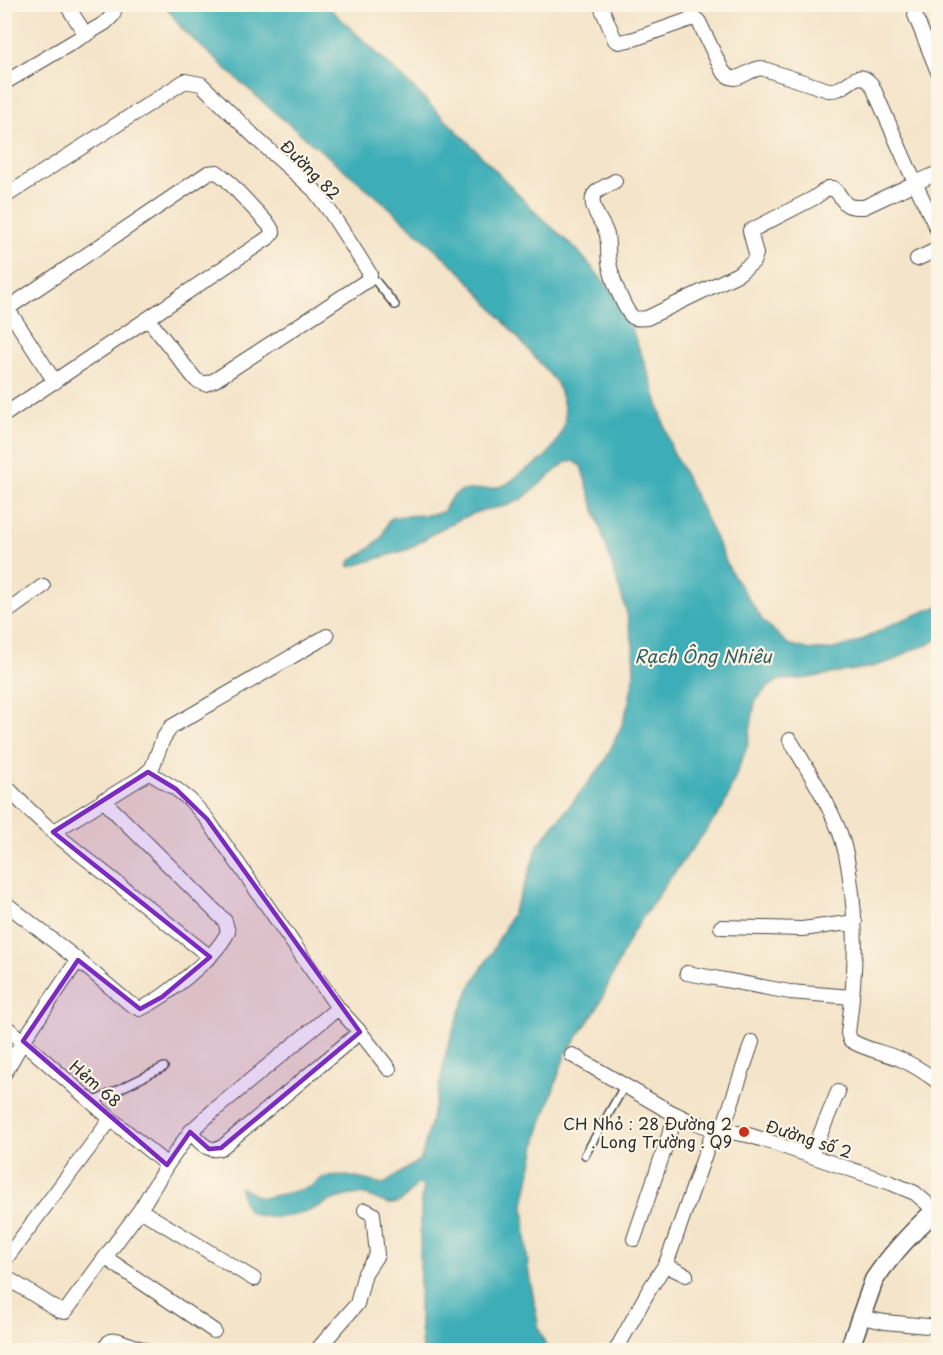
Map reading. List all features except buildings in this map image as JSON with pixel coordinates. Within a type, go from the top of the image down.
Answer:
[{"type":"main road","points":[[849,1350],[874,1280],[908,1238],[938,1211]]},
{"type":"street","points":[[66,4],[86,35]]},
{"type":"street","points":[[4,83],[105,23],[113,15],[116,4]]},
{"type":"street","points":[[600,4],[615,40],[619,42],[696,19],[722,70],[731,79],[761,68],[828,90],[841,87],[855,78],[867,78],[939,231]]},
{"type":"street","points":[[915,15],[939,72]]},
{"type":"street","name":"Đường 82","points":[[4,197],[185,81],[192,81],[201,84],[259,141],[314,190],[370,274]]},
{"type":"street","points":[[4,415],[55,382],[268,238],[273,232],[269,225],[226,179],[217,172],[208,173],[6,305],[55,382]]},
{"type":"street","points":[[615,181],[595,193],[593,208],[607,236],[612,275],[627,311],[638,319],[646,318],[738,274],[755,259],[756,254],[750,231],[814,198],[828,188],[836,190],[847,206],[864,207],[939,173]]},
{"type":"street","points":[[917,259],[939,249]]},
{"type":"street","points":[[148,319],[196,380],[205,384],[215,380],[368,280],[370,274]]},
{"type":"street","points":[[4,614],[43,586]]},
{"type":"street","points":[[53,831],[142,777],[152,768],[163,739],[171,727],[327,636]]},
{"type":"street","points":[[790,740],[825,799],[846,855],[854,902],[856,956],[848,1033],[850,1040],[857,1045],[900,1059],[939,1082]]},
{"type":"street","points":[[148,771],[190,800],[207,819],[338,1008],[389,1069]]},
{"type":"street","points":[[4,784],[53,831],[210,957]]},
{"type":"street","points":[[4,902],[129,1003],[140,1009],[162,997],[210,957],[228,932],[225,921],[103,800]]},
{"type":"street","points":[[721,927],[802,929],[855,922]]},
{"type":"street","points":[[4,1074],[23,1041],[78,960]]},
{"type":"street","points":[[687,973],[790,992],[852,997]]},
{"type":"street","points":[[4,1275],[65,1312],[140,1210],[190,1132],[338,1008]]},
{"type":"street","name":"Hẻm 68","points":[[4,1025],[167,1165]]},
{"type":"street","points":[[190,1132],[209,1149],[221,1148],[360,1032]]},
{"type":"street","points":[[616,1350],[669,1256],[752,1042]]},
{"type":"street","name":"Đường số 2","points":[[572,1055],[690,1121],[718,1130],[748,1135],[891,1183],[915,1193],[938,1211]]},
{"type":"street","points":[[812,1156],[838,1092]]},
{"type":"street","points":[[634,1239],[676,1115]]},
{"type":"street","points":[[4,1261],[111,1119]]},
{"type":"street","points":[[140,1210],[254,1279]]},
{"type":"street","points":[[317,1350],[357,1304],[365,1273],[377,1255],[372,1214],[365,1210]]},
{"type":"street","points":[[106,1258],[214,1331]]},
{"type":"street","points":[[665,1265],[686,1275]]},
{"type":"street","points":[[861,1317],[885,1322],[939,1327]]},
{"type":"street","points":[[103,1350],[110,1341],[117,1340],[145,1350]]},
{"type":"lane","points":[[370,274],[395,305]]},
{"type":"lane","points":[[93,1102],[164,1067]]},
{"type":"lane","points":[[585,1155],[625,1085]]},
{"type":"highlighted area","points":[[148,772],[176,789],[207,819],[360,1032],[221,1148],[209,1149],[190,1132],[167,1165],[23,1041],[78,960],[140,1009],[162,997],[210,957],[53,832]]},
{"type":"water","name":"Rạch Ông Nhiêu","points":[[165,5],[326,5],[467,141],[536,213],[578,251],[615,295],[632,330],[650,378],[671,447],[731,572],[763,621],[788,644],[810,650],[830,650],[856,643],[895,623],[938,606],[938,639],[927,645],[911,650],[895,660],[872,667],[802,679],[779,680],[764,691],[755,702],[748,744],[723,808],[632,933],[598,1007],[565,1055],[538,1135],[524,1204],[528,1268],[539,1329],[548,1350],[422,1350],[419,1313],[421,1203],[424,1186],[417,1184],[403,1200],[393,1204],[366,1195],[345,1196],[303,1213],[277,1217],[260,1216],[247,1209],[240,1187],[258,1197],[267,1197],[310,1187],[324,1177],[347,1176],[384,1184],[421,1159],[446,1053],[469,989],[512,914],[538,845],[604,763],[622,725],[634,676],[633,644],[626,610],[581,466],[574,461],[566,462],[522,499],[460,519],[409,549],[350,567],[348,565],[352,559],[363,554],[382,537],[388,522],[393,517],[436,514],[444,511],[454,495],[461,491],[505,485],[544,458],[563,428],[565,409],[563,400],[557,383],[462,273],[382,201],[273,111],[182,29]]},
{"type":"place","name":"CH Nhỏ : 28 Đường 2 . Long Trường . Q9","points":[[744,1132]]}]
